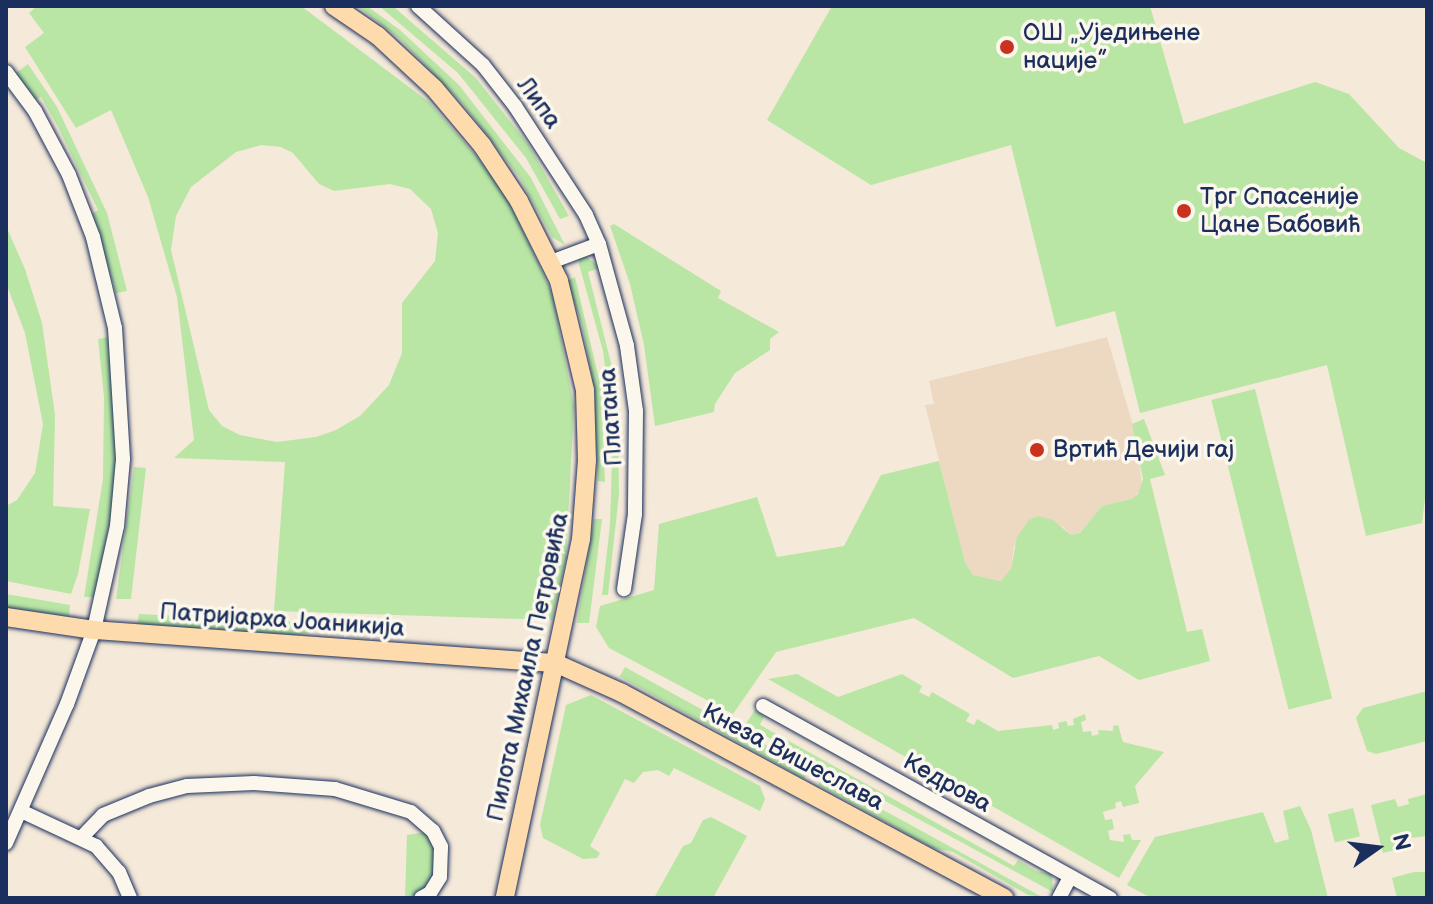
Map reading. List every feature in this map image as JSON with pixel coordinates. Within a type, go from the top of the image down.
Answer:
[{"type":"main road","name":"Пилота Михаила Петровића","points":[[334,6],[378,36],[442,97],[495,163],[537,231],[551,262],[576,346],[587,429],[583,527],[505,898]]},
{"type":"main road","name":"Патријарха Јоаникија","points":[[6,617],[94,630],[555,663]]},
{"type":"main road","name":"Кнеза Вишеслава","points":[[555,663],[622,693],[1005,898]]},
{"type":"street","name":"Липа","points":[[418,6],[483,65],[515,106],[586,215],[599,244]]},
{"type":"street","points":[[6,72],[35,111],[69,175],[93,237],[115,328],[122,404],[122,484],[110,568],[94,630],[6,843]]},
{"type":"street","points":[[551,262],[599,244]]},
{"type":"street","name":"Платана","points":[[599,244],[627,346],[636,411],[635,514],[624,589]]},
{"type":"street","name":"Кедрова","points":[[763,706],[1110,898]]},
{"type":"street","points":[[82,837],[103,815],[149,796],[187,786],[254,783],[335,789],[411,812],[433,831],[441,847],[440,877],[430,893],[421,898]]},
{"type":"street","points":[[21,811],[82,837],[112,862],[130,898]]},
{"type":"street","points":[[1059,898],[1070,877]]},
{"type":"shaded area","name":"Вртић Дечији гај","points":[[1107,337],[1137,439],[1142,488],[1133,499],[1102,506],[1080,533],[1071,535],[1062,526],[1014,546],[1011,569],[1002,581],[973,575],[965,562],[925,405],[934,404],[929,381]]},
{"type":"green space","points":[[37,6],[301,6],[429,102],[479,159],[508,199],[552,293],[574,406],[566,558],[552,620],[274,611],[285,462],[174,458],[194,440],[177,297],[148,197],[111,110],[76,128],[25,47],[44,33],[29,13]],"holes":[[[261,145],[281,147],[293,153],[319,184],[334,191],[390,184],[410,189],[431,209],[438,233],[435,261],[402,303],[402,353],[389,385],[360,416],[336,430],[316,437],[277,442],[240,435],[222,426],[209,410],[171,250],[176,216],[191,187],[236,152]]]},
{"type":"green space","points":[[357,6],[367,6],[400,30],[459,85],[531,178],[565,245],[552,237],[519,177],[464,105],[399,38]]},
{"type":"green space","points":[[379,6],[395,8],[476,78],[528,144],[569,216],[560,219],[526,158],[458,73]]},
{"type":"green space","points":[[832,6],[1150,6],[1184,124],[1315,82],[1349,94],[1399,148],[1427,163],[1427,482],[1422,523],[1366,536],[1327,365],[1140,413],[1115,311],[1056,327],[1011,145],[871,185],[767,120]]},
{"type":"green space","points":[[28,64],[57,107],[107,213],[127,291],[116,293],[92,214],[98,210],[58,127],[41,97],[35,100],[16,73]]},
{"type":"green space","points":[[614,224],[721,291],[718,298],[779,332],[770,339],[770,350],[735,373],[715,404],[714,412],[655,426],[644,345],[630,284],[610,226]]},
{"type":"green space","points":[[6,226],[25,269],[42,323],[55,415],[53,506],[90,509],[78,574],[71,594],[6,581],[6,506],[17,500],[35,473],[43,424],[25,333],[6,283]]},
{"type":"green space","points":[[586,256],[600,268],[588,272],[613,371],[618,409],[619,494],[608,595],[602,595],[610,525],[613,427],[603,351],[578,258]]},
{"type":"green space","points":[[575,277],[601,388],[605,482],[598,481],[592,376],[582,325],[567,281]]},
{"type":"green space","points":[[111,337],[117,443],[113,506],[95,597],[84,597],[103,479],[104,397],[98,339]]},
{"type":"green space","points":[[1255,389],[1332,699],[1289,709],[1211,400]]},
{"type":"green space","points":[[1144,419],[1165,475],[1150,479],[1187,632],[1202,629],[1210,661],[1139,680],[1099,656],[1013,678],[914,618],[776,652],[733,714],[609,648],[596,627],[600,606],[654,590],[659,524],[757,497],[777,557],[844,546],[881,475],[939,461],[965,562],[973,575],[1001,581],[1011,569],[1017,537],[1029,520],[1038,516],[1053,520],[1071,535],[1080,533],[1102,506],[1132,499],[1138,494],[1143,479],[1132,424]]},
{"type":"green space","points":[[134,467],[146,468],[131,599],[116,599]]},
{"type":"green space","points":[[594,519],[602,519],[589,623],[577,623]]},
{"type":"green space","points":[[6,594],[70,605],[69,616],[6,608]]},
{"type":"green space","points":[[139,614],[334,624],[333,628],[293,636],[137,625]]},
{"type":"green space","points":[[625,667],[810,769],[804,779],[620,677]]},
{"type":"green space","points":[[797,674],[838,697],[902,674],[922,686],[919,692],[929,697],[932,692],[970,714],[966,721],[974,725],[977,719],[998,731],[1052,725],[1053,730],[1059,728],[1058,723],[1066,721],[1068,726],[1074,725],[1073,719],[1085,714],[1086,720],[1081,722],[1083,732],[1091,731],[1092,736],[1099,734],[1098,730],[1113,731],[1113,726],[1118,725],[1123,742],[1164,752],[1135,786],[1139,803],[1123,807],[1121,801],[1115,803],[1116,808],[1103,812],[1105,820],[1112,819],[1114,829],[1108,831],[1110,840],[1124,842],[1123,835],[1130,834],[1132,840],[1141,840],[1119,878],[768,679]]},
{"type":"green space","points":[[1427,691],[1427,741],[1376,754],[1367,751],[1356,718],[1363,708]]},
{"type":"green space","points":[[591,695],[760,786],[765,799],[760,811],[674,768],[669,776],[658,770],[643,772],[634,783],[625,779],[590,846],[600,853],[597,858],[583,859],[543,838],[540,825],[566,705]]},
{"type":"green space","points":[[755,710],[764,716],[760,725],[1014,866],[1018,860],[1036,871],[1052,874],[1053,892],[745,725]]},
{"type":"green space","points":[[823,777],[1042,897],[1028,895],[953,852],[933,848],[818,785]]},
{"type":"green space","points":[[1427,794],[1427,836],[1401,839],[1403,848],[1383,853],[1371,805],[1395,799],[1398,807],[1409,804],[1408,799]]},
{"type":"green space","points":[[1300,806],[1311,830],[1328,898],[1151,898],[1127,885],[1155,837],[1263,812],[1275,843],[1289,839],[1283,811]]},
{"type":"green space","points":[[1353,808],[1360,836],[1335,842],[1328,814]]},
{"type":"green space","points":[[711,817],[747,836],[713,898],[654,898],[683,846],[691,843],[703,820]]},
{"type":"green space","points":[[433,831],[442,858],[422,898],[405,898],[407,835]]},
{"type":"green space","points":[[1427,872],[1427,898],[1397,898],[1392,878]]},
{"type":"place","name":"ОШ „Уједињене нације”","points":[[1007,47]]},
{"type":"place","name":"Трг Спасеније Цане Бабовић","points":[[1184,211]]},
{"type":"place","name":"Вртић Дечији гај","points":[[1037,450]]}]
